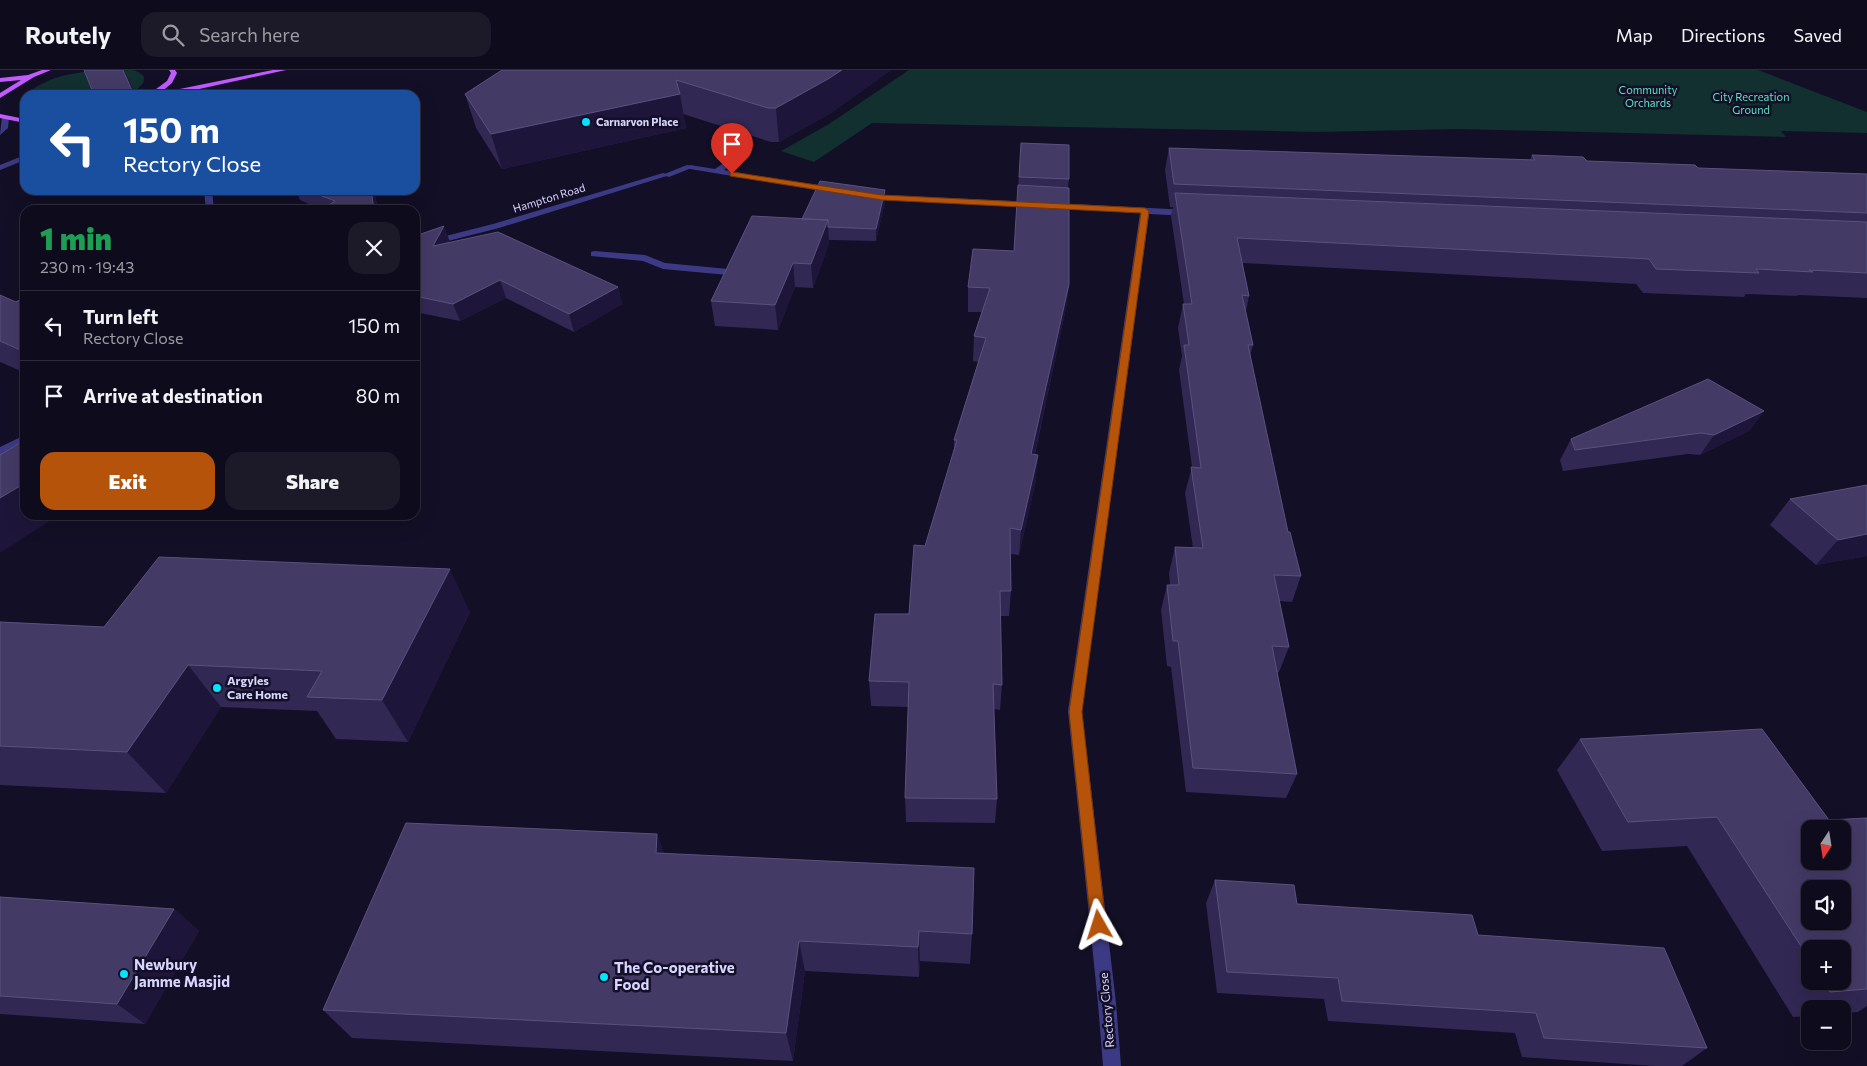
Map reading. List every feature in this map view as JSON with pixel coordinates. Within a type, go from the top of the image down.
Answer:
[{"type":"main road","points":[[0,96],[32,76],[48,70]]},
{"type":"main road","points":[[160,90],[170,82],[174,73],[172,70]]},
{"type":"main road","points":[[186,90],[283,70]]},
{"type":"main road","points":[[0,80],[32,76]]},
{"type":"main road","points":[[3,117],[20,120]]},
{"type":"street","points":[[0,133],[4,128],[3,117]]},
{"type":"street","points":[[717,171],[741,155]]},
{"type":"street","points":[[0,168],[20,159]]},
{"type":"street","name":"Hampton Road","points":[[420,248],[433,242],[496,226],[690,167],[717,171]]},
{"type":"street","points":[[717,171],[747,178],[844,192]]},
{"type":"street","points":[[863,195],[882,198],[1038,206]]},
{"type":"street","points":[[1048,206],[1202,213]]},
{"type":"street","name":"Rectory Close","points":[[1112,1066],[1107,1003],[1075,712],[1145,211]]},
{"type":"street","points":[[594,254],[645,258],[663,266],[728,272]]},
{"type":"street","points":[[0,452],[20,442]]},
{"type":"green space","points":[[105,70],[133,70],[140,73],[144,79],[141,86],[136,90],[33,90],[62,76]]},
{"type":"green space","name":"City Recreation Ground","points":[[909,70],[1758,70],[1867,112],[1867,133],[1781,131],[1786,137],[1459,129],[1316,132],[872,123],[814,162],[781,151],[829,124]]},
{"type":"building","points":[[84,70],[123,70],[132,90],[92,90]]},
{"type":"building","points":[[502,70],[842,70],[776,108],[768,108],[676,80],[680,94],[491,134],[465,94]]},
{"type":"building","points":[[1021,143],[1069,145],[1069,179],[1019,177]]},
{"type":"building","points":[[1169,148],[1535,160],[1532,155],[1583,157],[1587,161],[1695,165],[1698,168],[1867,174],[1867,213],[1174,184]]},
{"type":"building","points":[[820,181],[885,190],[876,229],[828,227],[828,220],[802,219]]},
{"type":"building","points":[[1018,185],[1069,188],[1069,284],[1031,454],[1038,455],[1021,530],[1010,528],[1011,591],[1000,591],[1002,685],[993,684],[997,799],[905,798],[909,682],[869,681],[875,614],[909,614],[914,545],[925,546],[957,440],[954,440],[986,338],[974,336],[990,288],[968,287],[973,249],[1014,251]]},
{"type":"building","points":[[1175,193],[1867,222],[1867,273],[1756,269],[1759,273],[1656,269],[1649,259],[1237,238],[1249,296],[1242,295],[1253,345],[1248,345],[1288,532],[1290,532],[1301,576],[1274,575],[1289,647],[1272,646],[1297,774],[1193,768],[1178,641],[1173,641],[1167,585],[1179,585],[1175,547],[1203,548],[1191,467],[1201,468],[1184,345],[1189,345],[1183,304],[1192,304]]},
{"type":"building","points":[[320,195],[372,195],[373,205],[329,205],[335,201]]},
{"type":"building","points":[[752,216],[828,220],[811,264],[793,263],[775,305],[711,301]]},
{"type":"building","points":[[444,226],[433,246],[498,232],[618,287],[569,314],[500,280],[453,304],[420,297],[420,234]]},
{"type":"building","points":[[0,295],[16,302],[20,300],[20,350],[0,341]]},
{"type":"building","points":[[1708,379],[1764,411],[1714,435],[1701,433],[1575,450],[1571,439]]},
{"type":"building","points":[[20,443],[20,486],[0,498],[0,455]]},
{"type":"building","points":[[1867,485],[1867,534],[1838,540],[1790,499]]},
{"type":"building","points":[[159,557],[450,569],[382,700],[307,697],[322,671],[188,665],[127,752],[0,746],[0,622],[104,627]]},
{"type":"building","points":[[1762,729],[1829,820],[1867,818],[1867,989],[1830,992],[1829,990],[1851,990],[1851,940],[1801,940],[1801,946],[1717,817],[1628,822],[1580,739]]},
{"type":"building","points":[[406,823],[657,834],[656,853],[974,868],[972,934],[919,931],[918,947],[799,941],[786,1033],[323,1010]]},
{"type":"building","points":[[1215,880],[1294,885],[1297,904],[1472,915],[1478,935],[1664,948],[1707,1048],[1544,1038],[1536,1013],[1342,1001],[1338,978],[1227,972]]},
{"type":"building","points":[[0,897],[174,909],[117,1004],[0,996]]},
{"type":"place","name":"Carnarvon Place","points":[[586,122]]},
{"type":"place","name":"Argyles Care Home","points":[[217,688]]},
{"type":"place","name":"Newbury Jamme Masjid","points":[[124,974]]},
{"type":"place","name":"The Co-operative Food","points":[[604,977]]},
{"type":"route","points":[[732,174],[747,178],[882,198],[1145,211],[1075,712],[1099,925]]},
{"type":"park label","name":"Community Orchards","points":[[1648,96]]}]
